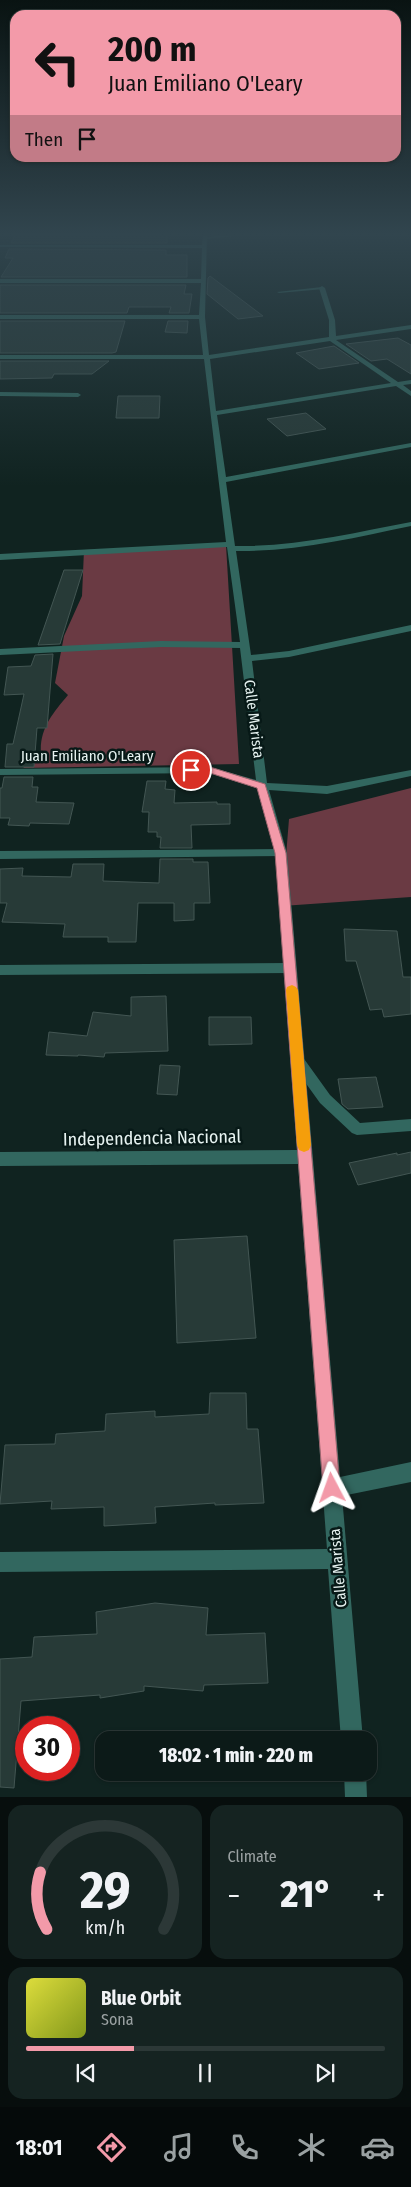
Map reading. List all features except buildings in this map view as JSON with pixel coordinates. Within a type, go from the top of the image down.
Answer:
[{"type":"street","name":"Calle Marista","points":[[202,319],[262,786],[281,853],[351,1731]]},
{"type":"street","points":[[332,340],[334,329],[333,319]]},
{"type":"street","points":[[0,357],[208,357],[411,327]]},
{"type":"street","points":[[332,340],[411,394]]},
{"type":"street","points":[[213,414],[411,382]]},
{"type":"street","points":[[223,480],[411,445]]},
{"type":"street","points":[[0,557],[230,546],[267,549],[302,545],[411,524]]},
{"type":"street","points":[[246,659],[289,654],[411,628]]},
{"type":"street","points":[[0,652],[161,644],[244,645]]},
{"type":"street","name":"Juan Emiliano O'Leary","points":[[0,772],[210,770],[262,786],[327,790],[411,773]]},
{"type":"street","name":"Independencia Nacional","points":[[0,1159],[305,1156]]},
{"type":"street","points":[[332,1488],[411,1472]]},
{"type":"street","points":[[0,1562],[338,1559]]},
{"type":"street","points":[[355,1781],[356,1797]]},
{"type":"lane","points":[[0,394],[78,395]]},
{"type":"lane","points":[[0,855],[281,853]]},
{"type":"lane","points":[[0,970],[290,968]]},
{"type":"lane","points":[[297,1060],[325,1099],[357,1130],[411,1125]]},
{"type":"shaded area","points":[[226,545],[239,764],[23,768],[41,754],[42,737],[48,722],[68,695],[55,683],[64,636],[82,596],[84,550]]},
{"type":"shaded area","points":[[411,788],[411,897],[282,906],[289,819]]},
{"type":"slow traffic","points":[[292,990],[304,1145]]},
{"type":"route","points":[[191,770],[210,770],[262,786],[281,853],[332,1488]]}]
